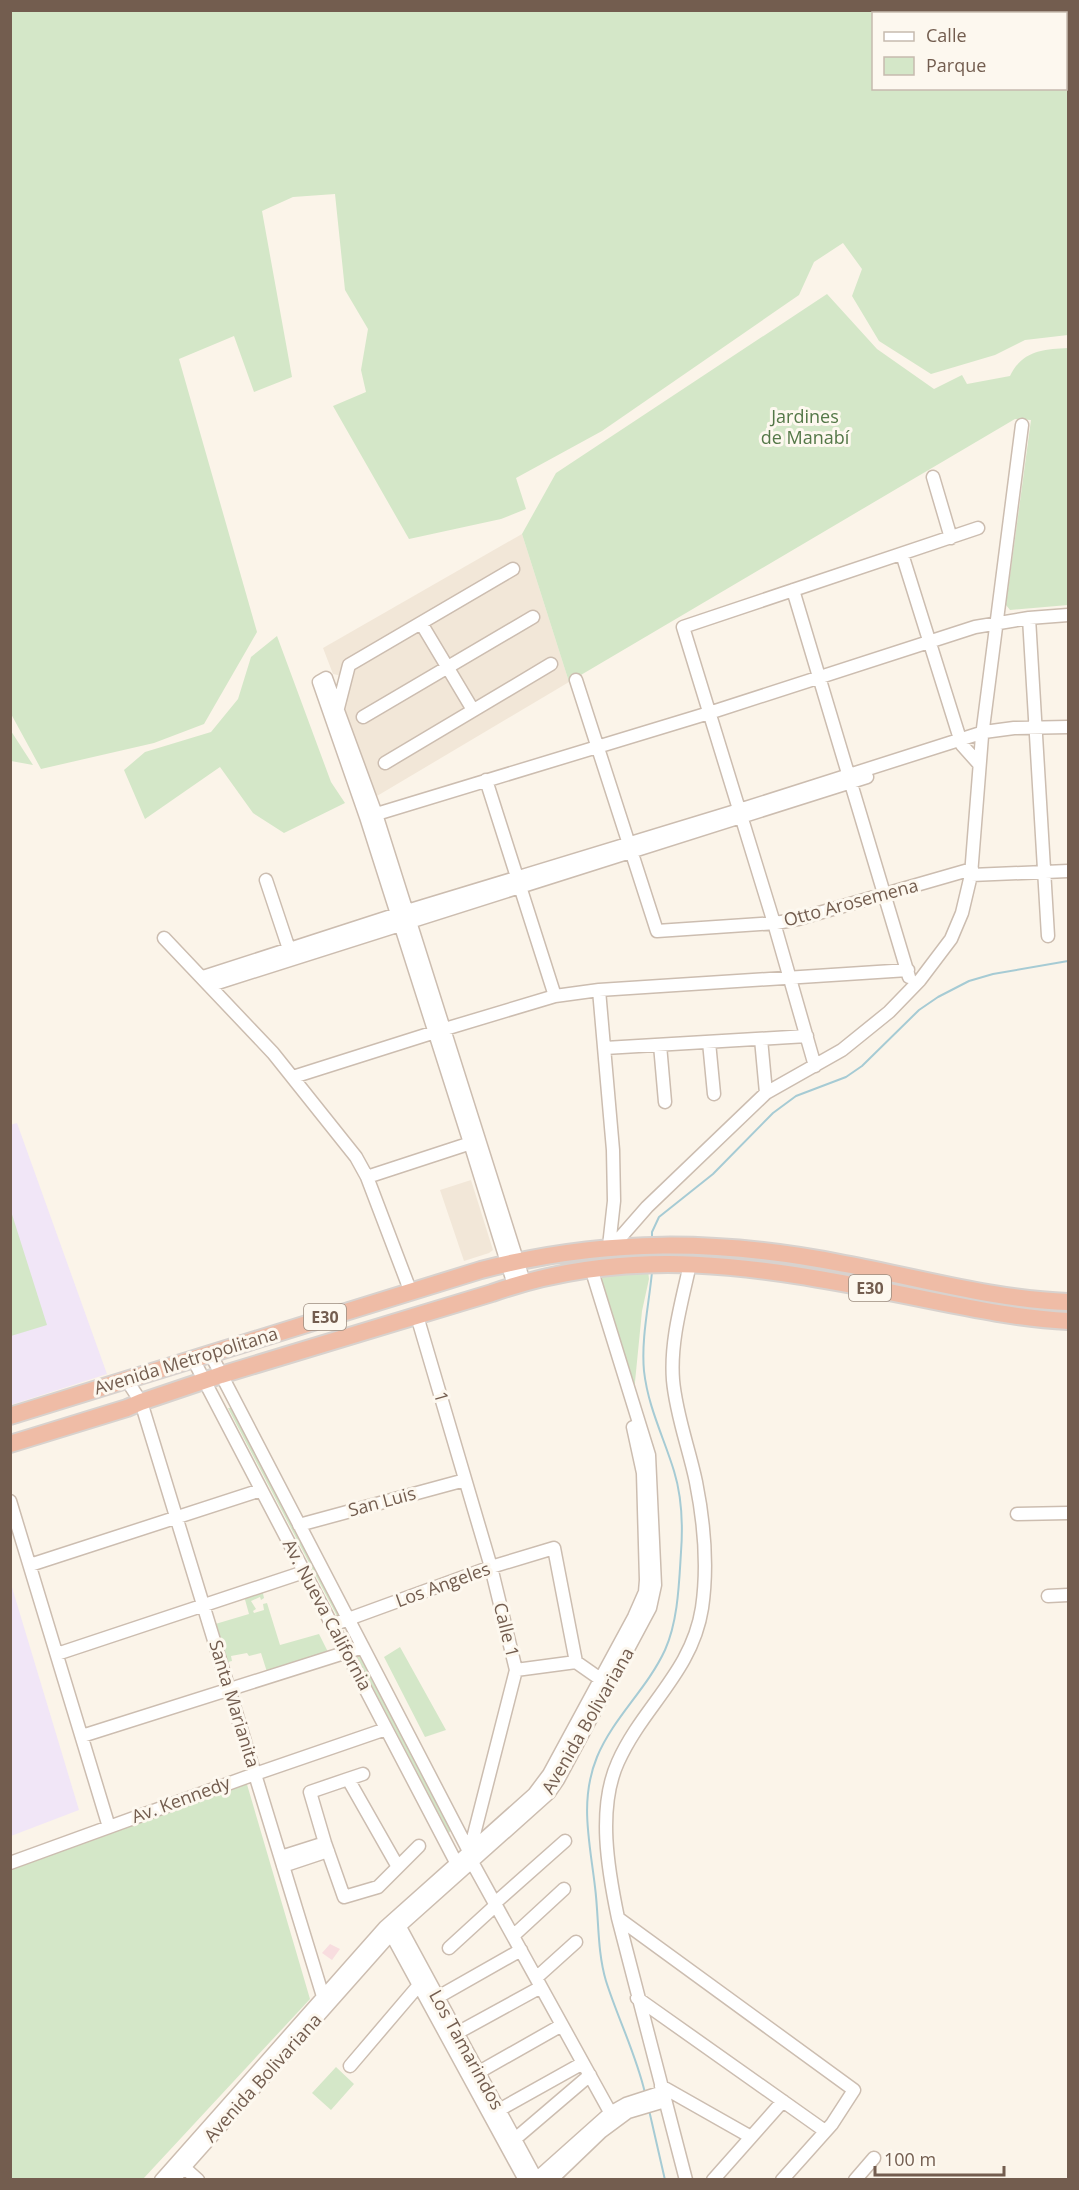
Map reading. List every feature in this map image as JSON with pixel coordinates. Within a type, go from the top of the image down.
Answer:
[{"type":"highway","name":"Avenida Metropolitana","points":[[10,1416],[410,1290],[548,1254],[610,1246],[670,1245],[729,1248],[795,1256],[846,1264],[970,1291],[1040,1301],[1068,1302]]},
{"type":"highway","name":"E30","points":[[141,1401],[519,1283],[588,1269],[670,1263],[727,1265],[822,1279],[1041,1320],[1068,1321]]},
{"type":"highway","points":[[936,1302],[940,1284]]},
{"type":"highway","name":"Avenida Metropolitana","points":[[10,1444],[127,1408],[141,1401]]},
{"type":"street","points":[[610,1246],[766,1093],[815,1066],[860,1036],[909,992],[933,966],[951,939],[962,913],[971,872],[983,734],[1022,425]]},
{"type":"street","points":[[933,477],[951,538]]},
{"type":"street","points":[[815,1066],[774,923],[683,627],[978,528]]},
{"type":"street","points":[[902,554],[961,742],[980,764]]},
{"type":"street","points":[[338,708],[349,665],[513,569]]},
{"type":"street","points":[[793,590],[909,970],[909,992]]},
{"type":"street","points":[[371,816],[930,641],[996,623],[1068,615]]},
{"type":"street","points":[[363,717],[533,616]]},
{"type":"street","points":[[1029,618],[1048,936]]},
{"type":"street","points":[[421,623],[473,710]]},
{"type":"street","points":[[385,763],[551,664]]},
{"type":"street","points":[[371,816],[319,682],[326,678],[338,708],[519,1283]]},
{"type":"street","points":[[576,680],[630,848]]},
{"type":"street","points":[[207,981],[404,917],[741,814],[983,734],[1002,729],[1068,727]]},
{"type":"street","points":[[486,780],[555,996]]},
{"type":"street","name":"Otto Arosemena","points":[[630,848],[657,930],[774,923],[798,919],[971,872],[1068,871]]},
{"type":"street","points":[[266,880],[291,954]]},
{"type":"street","points":[[164,938],[207,981],[293,1077],[347,1144],[367,1178],[410,1290]]},
{"type":"street","points":[[293,1077],[555,996],[599,990],[909,970]]},
{"type":"street","points":[[599,990],[614,1172],[614,1214],[610,1246]]},
{"type":"street","points":[[605,1048],[807,1036]]},
{"type":"street","points":[[761,1039],[766,1093]]},
{"type":"street","points":[[709,1042],[714,1094]]},
{"type":"street","points":[[660,1045],[665,1102]]},
{"type":"street","points":[[367,1178],[476,1141]]},
{"type":"street","points":[[636,1219],[637,1233],[644,1245]]},
{"type":"street","points":[[686,2180],[618,1918],[608,1842],[608,1804],[611,1780],[617,1763],[684,1661],[698,1627],[704,1593],[704,1552],[699,1502],[673,1378],[674,1342],[690,1264]]},
{"type":"street","name":"Avenida Bolivariana","points":[[161,2180],[180,2164],[392,1927],[549,1793],[605,1682],[645,1592],[643,1473],[636,1437],[588,1269]]},
{"type":"street","name":"1","points":[[417,1316],[465,1480]]},
{"type":"street","name":"Av. Nueva California","points":[[210,1353],[496,1904],[612,2117]]},
{"type":"street","name":"Av. Nueva California","points":[[193,1359],[459,1868]]},
{"type":"street","name":"Santa Marianita","points":[[126,1379],[141,1401],[325,2002]]},
{"type":"street","name":"San Luis","points":[[299,1525],[465,1480]]},
{"type":"street","name":"Calle 1","points":[[465,1480],[491,1567],[516,1670],[472,1858]]},
{"type":"street","points":[[30,1565],[261,1490]]},
{"type":"street","points":[[10,1501],[109,1827]]},
{"type":"street","points":[[1017,1514],[1068,1513]]},
{"type":"street","name":"Los Angeles","points":[[332,1625],[491,1567],[554,1548],[576,1662]]},
{"type":"street","points":[[57,1654],[304,1572]]},
{"type":"street","points":[[1048,1596],[1068,1595]]},
{"type":"street","points":[[82,1736],[363,1647]]},
{"type":"street","points":[[516,1670],[576,1662],[605,1682]]},
{"type":"street","name":"Av. Kennedy","points":[[10,1863],[386,1729]]},
{"type":"street","points":[[363,1774],[310,1792],[344,1897],[378,1887],[419,1846]]},
{"type":"street","points":[[348,1779],[398,1867]]},
{"type":"street","points":[[449,1948],[565,1841]]},
{"type":"street","points":[[282,1862],[326,1847]]},
{"type":"street","points":[[513,1936],[564,1889]]},
{"type":"street","points":[[618,1918],[854,2090],[825,2131],[782,2180]]},
{"type":"street","name":"Los Tamarindos","points":[[392,1927],[419,1986],[525,2180]]},
{"type":"street","name":"Los Tamarindos","points":[[392,1927],[438,1997],[536,2179]]},
{"type":"street","points":[[457,2033],[539,1982],[576,1942]]},
{"type":"street","points":[[438,1997],[521,1950]]},
{"type":"street","points":[[350,2066],[419,1986]]},
{"type":"street","points":[[637,1998],[825,2131]]},
{"type":"street","points":[[479,2072],[562,2025]]},
{"type":"street","points":[[499,2110],[583,2063]]},
{"type":"street","points":[[515,2139],[590,2075]]},
{"type":"street","points":[[536,2179],[612,2117],[663,2093],[751,2137]]},
{"type":"street","points":[[713,2180],[783,2101]]},
{"type":"street","points":[[551,2180],[612,2117]]},
{"type":"street","points":[[855,2180],[874,2158]]},
{"type":"street","points":[[180,2164],[198,2180]]},
{"type":"street","name":"Avenida Bolivariana","points":[[173,2180],[180,2164]]},
{"type":"shaded area","points":[[522,534],[569,682],[377,796],[344,710],[352,678],[333,674],[323,648]]},
{"type":"shaded area","points":[[17,1123],[107,1374],[11,1405],[10,1125]]},
{"type":"shaded area","points":[[471,1180],[493,1250],[464,1261],[440,1190]]},
{"type":"shaded area","points":[[11,1584],[79,1810],[10,1836]]},
{"type":"shaded area","points":[[330,1944],[340,1949],[332,1960],[322,1953]]},
{"type":"green space","points":[[10,11],[1068,11],[1068,335],[1025,340],[995,355],[931,374],[879,341],[852,296],[862,269],[843,243],[814,262],[799,295],[602,431],[516,478],[526,509],[501,519],[409,539],[333,406],[366,392],[361,370],[368,329],[345,290],[335,194],[293,197],[262,211],[292,377],[254,392],[234,336],[179,359],[257,632],[204,724],[154,743],[41,769],[10,712]]},
{"type":"green space","name":"Jardines de Manabí","points":[[827,294],[877,349],[934,389],[962,375],[967,384],[1010,376],[1027,356],[1050,349],[1068,348],[1068,605],[1010,610],[1006,605],[1031,420],[1015,419],[569,682],[522,534],[556,473]]},
{"type":"green space","points":[[277,636],[331,782],[345,803],[284,833],[253,813],[220,767],[145,819],[124,770],[145,752],[211,732],[238,699],[251,657]]},
{"type":"green space","points":[[11,731],[33,765],[11,761]]},
{"type":"green space","points":[[10,1208],[47,1325],[11,1336],[10,1336]]},
{"type":"green space","points":[[648,1270],[649,1279],[642,1311],[634,1392],[601,1277]]},
{"type":"green space","points":[[228,1408],[231,1408],[339,1613],[337,1616]]},
{"type":"green space","points":[[262,1589],[264,1598],[261,1600],[260,1597],[251,1601],[256,1609],[253,1611],[254,1613],[264,1610],[263,1604],[267,1603],[280,1645],[319,1634],[328,1652],[267,1672],[261,1653],[231,1656],[232,1661],[223,1663],[212,1625],[249,1614],[244,1596]]},
{"type":"green space","points":[[400,1647],[446,1730],[425,1737],[384,1657]]},
{"type":"green space","points":[[357,1657],[360,1657],[451,1830],[449,1833]]},
{"type":"green space","points":[[246,1781],[310,1999],[143,2179],[11,2179],[11,1866]]},
{"type":"green space","points":[[336,2067],[354,2084],[331,2110],[312,2093]]},
{"type":"waterway","points":[[652,1239],[652,1232],[659,1217],[713,1174],[773,1113],[796,1096],[846,1077],[862,1066],[919,1010],[938,997],[969,981],[993,974],[1068,961]]},
{"type":"waterway","points":[[645,2093],[637,2064],[603,1970],[587,1806],[588,1790],[597,1757],[612,1729],[658,1664],[673,1627],[677,1602],[682,1542],[680,1501],[677,1481],[649,1397],[643,1359],[652,1272]]},
{"type":"waterway","points":[[649,2110],[665,2180]]}]
